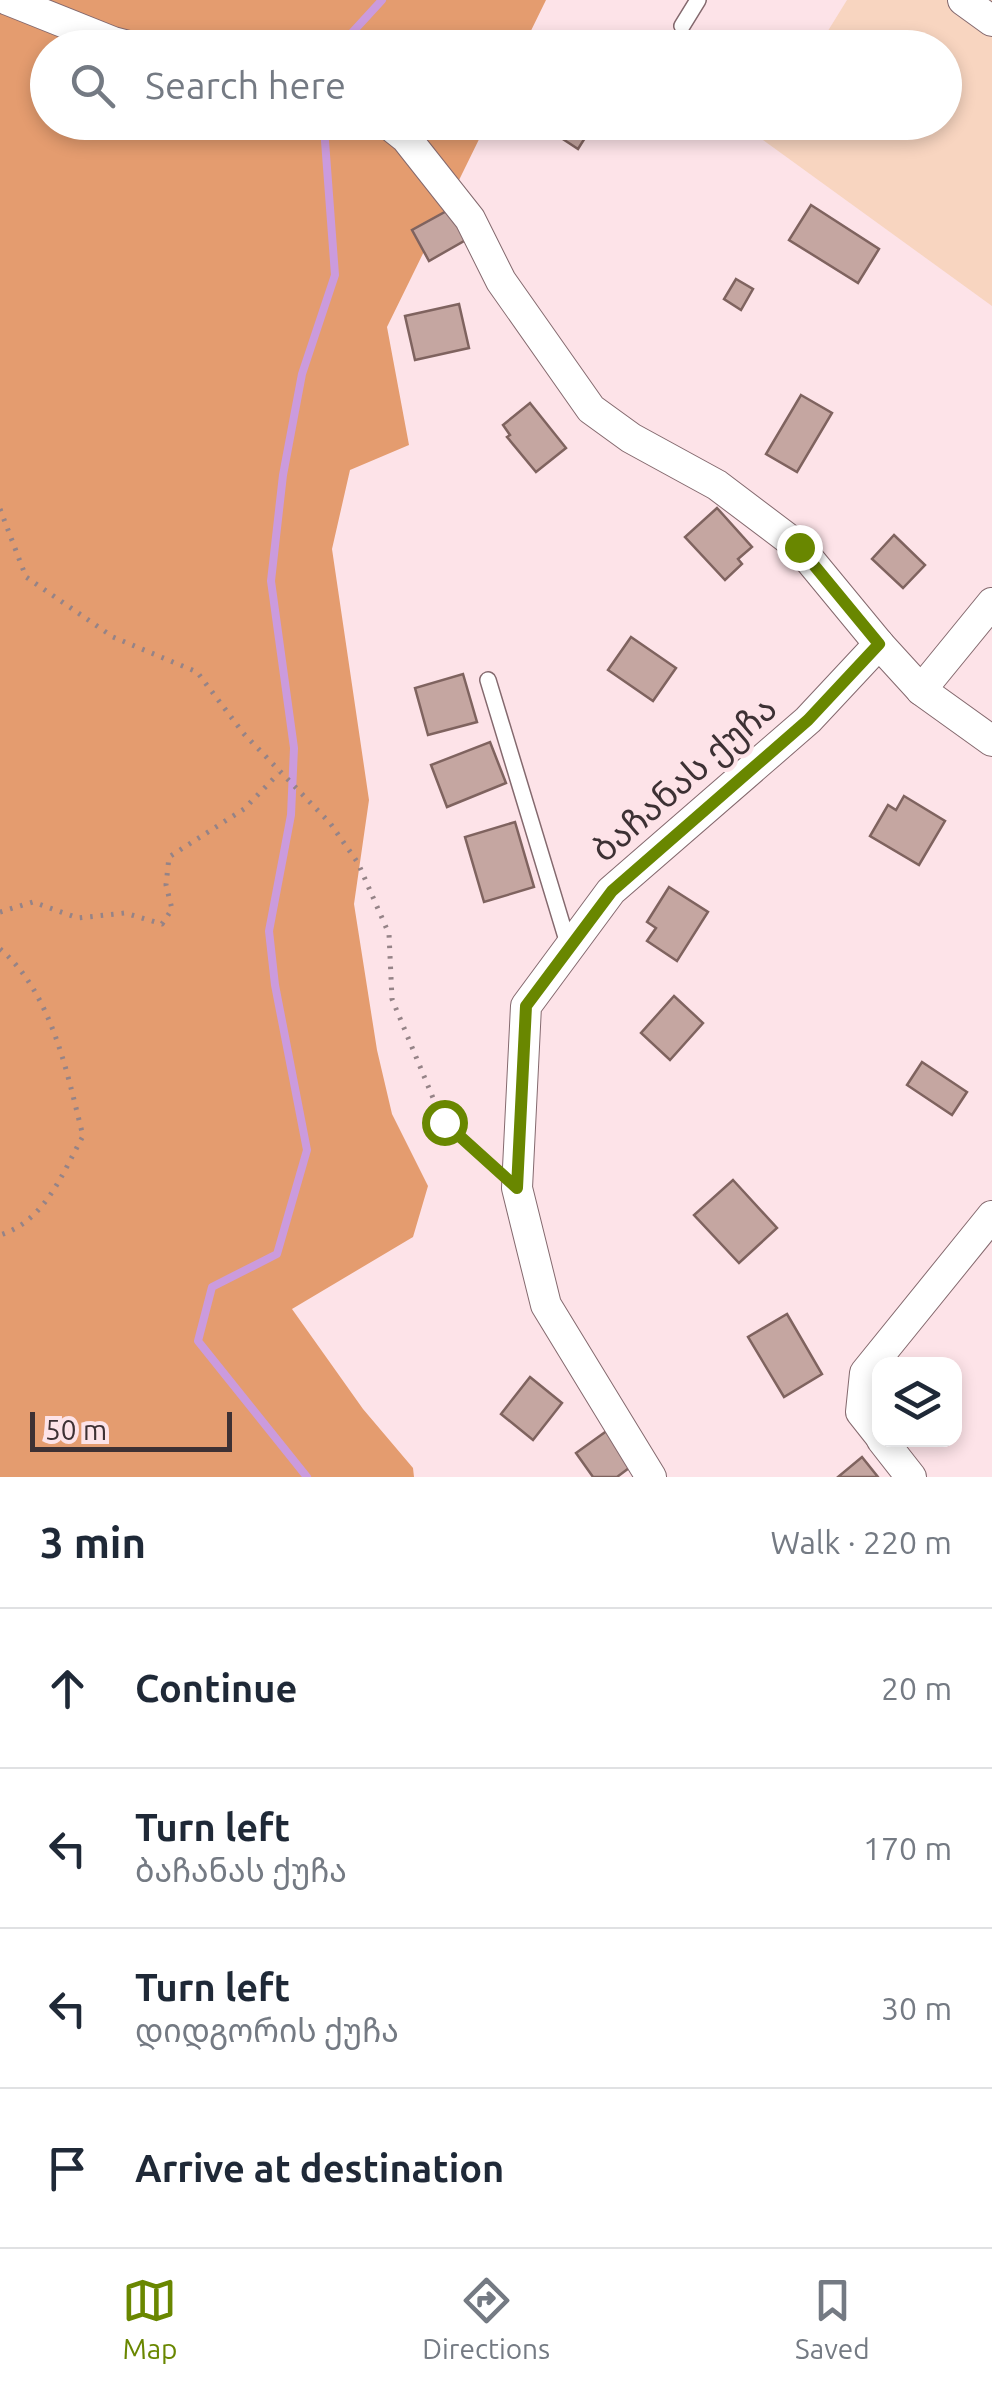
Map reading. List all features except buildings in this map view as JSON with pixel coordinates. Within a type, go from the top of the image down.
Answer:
[{"type":"street","points":[[8,0],[83,30]]},
{"type":"street","points":[[963,0],[992,21]]},
{"type":"street","points":[[408,140],[470,219],[501,281],[590,409],[631,438],[717,485],[799,547],[921,690],[992,741]]},
{"type":"street","points":[[921,690],[992,602]]},
{"type":"street","name":"ბაჩანას ქუჩა","points":[[651,1477],[546,1305],[517,1188],[526,1006],[612,891],[808,720],[879,644]]},
{"type":"street","points":[[878,1357],[992,1216]]},
{"type":"street","points":[[872,1364],[865,1373],[861,1412],[872,1426]]},
{"type":"street","points":[[888,1447],[911,1477]]},
{"type":"lane","points":[[682,26],[698,0]]},
{"type":"lane","points":[[488,680],[569,947]]},
{"type":"path","points":[[0,509],[26,577],[113,637],[197,672],[244,734],[330,823],[358,862],[389,934],[392,999],[444,1122],[517,1188]]},
{"type":"path","points":[[0,912],[33,902],[78,918],[125,914],[162,924],[172,908],[166,885],[170,857],[244,809],[279,773]]},
{"type":"path","points":[[0,949],[19,965],[46,1014],[83,1136],[45,1206],[12,1232],[0,1235]]},
{"type":"shaded area","points":[[0,0],[546,0],[531,30],[30,30],[30,140],[479,140],[387,327],[409,445],[350,470],[332,549],[369,800],[354,904],[377,1050],[392,1114],[428,1186],[413,1237],[292,1309],[363,1409],[413,1468],[414,1477],[0,1477]]},
{"type":"shaded area","points":[[847,0],[992,0],[992,306],[763,140],[962,140],[962,30],[828,30]]},
{"type":"waterway","points":[[354,30],[382,0]]},
{"type":"waterway","points":[[307,1477],[198,1341],[212,1287],[277,1254],[307,1150],[275,985],[269,931],[291,815],[294,748],[271,581],[283,475],[302,374],[335,275],[325,141]]},
{"type":"route","points":[[444,1122],[517,1188],[526,1006],[612,891],[808,720],[879,644],[799,547]]}]
